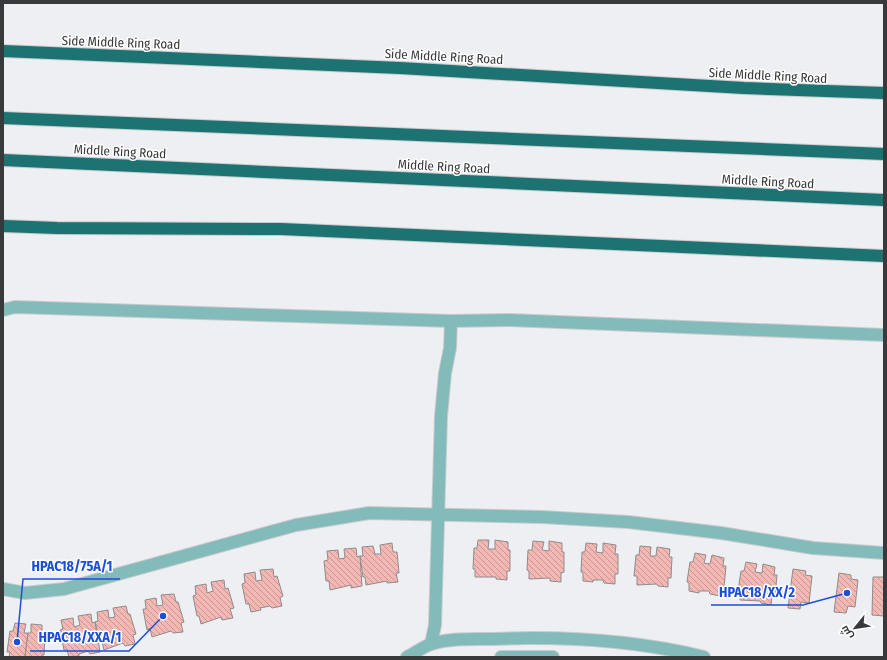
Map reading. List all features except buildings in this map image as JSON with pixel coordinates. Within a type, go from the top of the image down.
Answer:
[{"type":"highway","name":"Side Middle Ring Road","points":[[3,51],[400,68],[744,88],[884,93]]},
{"type":"highway","points":[[3,118],[884,154]]},
{"type":"highway","name":"Middle Ring Road","points":[[3,160],[884,200]]},
{"type":"highway","points":[[3,226],[57,228],[281,229],[884,256]]},
{"type":"street","points":[[3,310],[14,307],[450,321],[509,320],[884,335]]},
{"type":"street","points":[[431,644],[435,625],[441,416],[445,373],[450,348],[450,321]]},
{"type":"street","points":[[3,589],[25,593],[64,589],[296,525],[369,513],[542,517],[628,522],[721,533],[813,548],[884,553]]},
{"type":"street","points":[[407,657],[431,644],[459,640],[568,638],[634,644],[704,657]]},
{"type":"street","points":[[501,657],[553,657]]},
{"type":"place","name":"HPAC18/XX/2","points":[[847,593]]},
{"type":"place","name":"HPAC18/XXA/1","points":[[163,616]]},
{"type":"place","name":"HPAC18/75A/1","points":[[17,642]]}]
